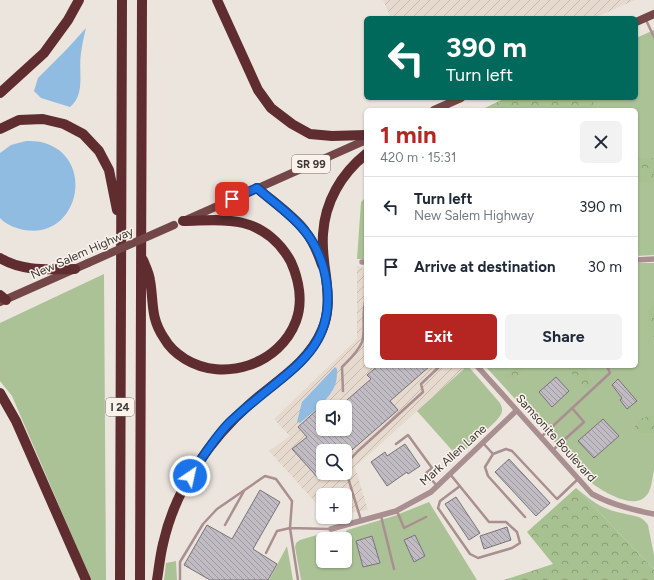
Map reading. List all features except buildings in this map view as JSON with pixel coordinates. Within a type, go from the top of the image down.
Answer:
[{"type":"highway","points":[[0,93],[44,53],[68,20],[79,0]]},
{"type":"highway","name":"I 24","points":[[120,580],[122,0]]},
{"type":"highway","name":"I 24","points":[[140,580],[142,0]]},
{"type":"highway","points":[[217,0],[258,90],[271,108],[292,124],[310,134],[332,136],[364,135]]},
{"type":"highway","points":[[0,129],[19,120],[43,119],[64,124],[83,134],[99,151],[109,170],[121,235]]},
{"type":"highway","points":[[157,580],[162,544],[172,513],[190,476],[211,445],[229,424],[252,402],[297,366],[311,350],[323,330],[327,310],[328,292],[323,235],[326,211],[334,192],[346,174],[364,156]]},
{"type":"highway","points":[[257,188],[305,231],[316,250],[326,274]]},
{"type":"highway","points":[[140,251],[150,279],[154,318],[164,339],[177,353],[194,364],[202,367],[222,370],[233,370],[245,367],[266,357],[284,342],[296,321],[299,309],[298,282],[295,271],[284,250],[276,241],[265,233],[243,223],[230,221],[178,223]]},
{"type":"highway","points":[[0,258],[8,263],[29,269],[75,269]]},
{"type":"highway","points":[[0,393],[16,421],[86,580]]},
{"type":"main road","points":[[638,21],[654,14]]},
{"type":"main road","points":[[438,108],[456,100]]},
{"type":"main road","name":"New Salem Highway","points":[[2,299],[75,269],[364,141]]},
{"type":"street","points":[[638,260],[654,259]]},
{"type":"street","name":"Samsonite Boulevard","points":[[479,368],[540,438],[592,494],[608,503],[626,509],[654,514]]},
{"type":"street","name":"Mark Allen Lane","points":[[330,529],[396,511],[432,492],[516,411]]},
{"type":"lane","points":[[645,18],[654,37]]},
{"type":"lane","points":[[344,390],[342,367],[355,354],[362,341],[364,305]]},
{"type":"lane","points":[[352,457],[423,392],[421,384],[438,368]]},
{"type":"lane","points":[[540,438],[610,373],[608,368]]},
{"type":"lane","points":[[552,450],[584,422],[572,408]]},
{"type":"lane","points":[[396,444],[408,435],[432,468],[426,473],[437,486]]},
{"type":"lane","points":[[483,443],[493,454]]},
{"type":"lane","points":[[525,518],[485,471],[486,463],[493,454],[503,449],[510,449],[557,499],[578,479]]},
{"type":"lane","points":[[450,474],[460,486],[489,522],[506,522],[517,532],[520,543],[512,548],[478,558],[470,554],[438,508],[440,501],[460,486]]},
{"type":"lane","points":[[180,580],[180,562],[202,524],[217,509],[265,476],[276,479],[292,501],[290,528],[298,580]]},
{"type":"lane","points":[[349,480],[361,520]]},
{"type":"lane","points":[[225,525],[244,490]]},
{"type":"lane","points":[[396,511],[404,528],[426,517]]},
{"type":"lane","points":[[380,515],[394,569]]},
{"type":"lane","points":[[266,553],[278,531],[290,528],[330,529]]},
{"type":"shaded area","points":[[383,0],[635,0],[599,16],[390,16]]},
{"type":"shaded area","points":[[357,266],[364,268],[364,368],[464,369],[355,467],[368,510],[352,513],[352,488],[316,488],[316,503],[269,451],[290,436],[274,419],[357,339]]},
{"type":"green space","points":[[654,30],[654,255],[638,256],[638,108],[485,108],[502,100],[638,100],[638,37]]},
{"type":"green space","points":[[502,100],[594,101],[592,108],[548,108],[537,106],[532,108],[485,108]]},
{"type":"green space","points":[[638,158],[654,158],[654,181],[638,183]]},
{"type":"green space","points":[[364,199],[364,259],[357,259],[361,202]]},
{"type":"green space","points":[[638,263],[654,263],[654,470],[650,488],[645,497],[633,501],[618,498],[593,484],[487,368],[638,368]]},
{"type":"green space","points":[[104,274],[106,580],[91,580],[12,396],[0,381],[0,323]]},
{"type":"green space","points":[[654,302],[654,338],[649,324],[648,314]]},
{"type":"green space","points":[[463,368],[470,368],[500,403],[502,410],[496,421],[458,457],[417,411],[464,369]]},
{"type":"green space","points":[[513,368],[525,368],[515,377],[510,379],[506,379],[504,375]]},
{"type":"green space","points":[[567,368],[587,368],[593,384],[587,390]]},
{"type":"green space","points":[[654,415],[654,433],[640,433],[634,428],[640,419]]},
{"type":"green space","points":[[576,488],[599,505],[616,512],[641,518],[645,521],[648,525],[654,555],[654,569],[634,549]]},
{"type":"green space","points":[[576,488],[654,569],[654,580],[504,580],[553,564],[527,532]]},
{"type":"green space","points":[[429,502],[477,580],[301,580],[295,547],[296,543],[300,540],[316,535],[316,568],[352,568],[352,532],[346,532],[347,530],[394,516]]},
{"type":"green space","points":[[287,546],[293,580],[269,580]]},
{"type":"green space","points":[[176,561],[177,580],[164,580],[166,563]]},
{"type":"water","points":[[86,28],[80,60],[80,89],[75,102],[70,107],[41,98],[34,91],[38,78]]},
{"type":"water","points":[[26,141],[41,142],[59,150],[70,163],[75,178],[74,195],[69,210],[58,222],[43,230],[24,230],[8,224],[0,218],[0,153],[11,145]]},
{"type":"water","points":[[335,367],[337,369],[334,388],[330,394],[325,400],[316,400],[316,410],[300,423],[297,422],[302,402]]},
{"type":"route","points":[[190,476],[211,445],[229,424],[252,402],[297,366],[311,350],[323,330],[327,310],[328,292],[326,274],[316,250],[305,231],[257,188],[232,199]]}]
